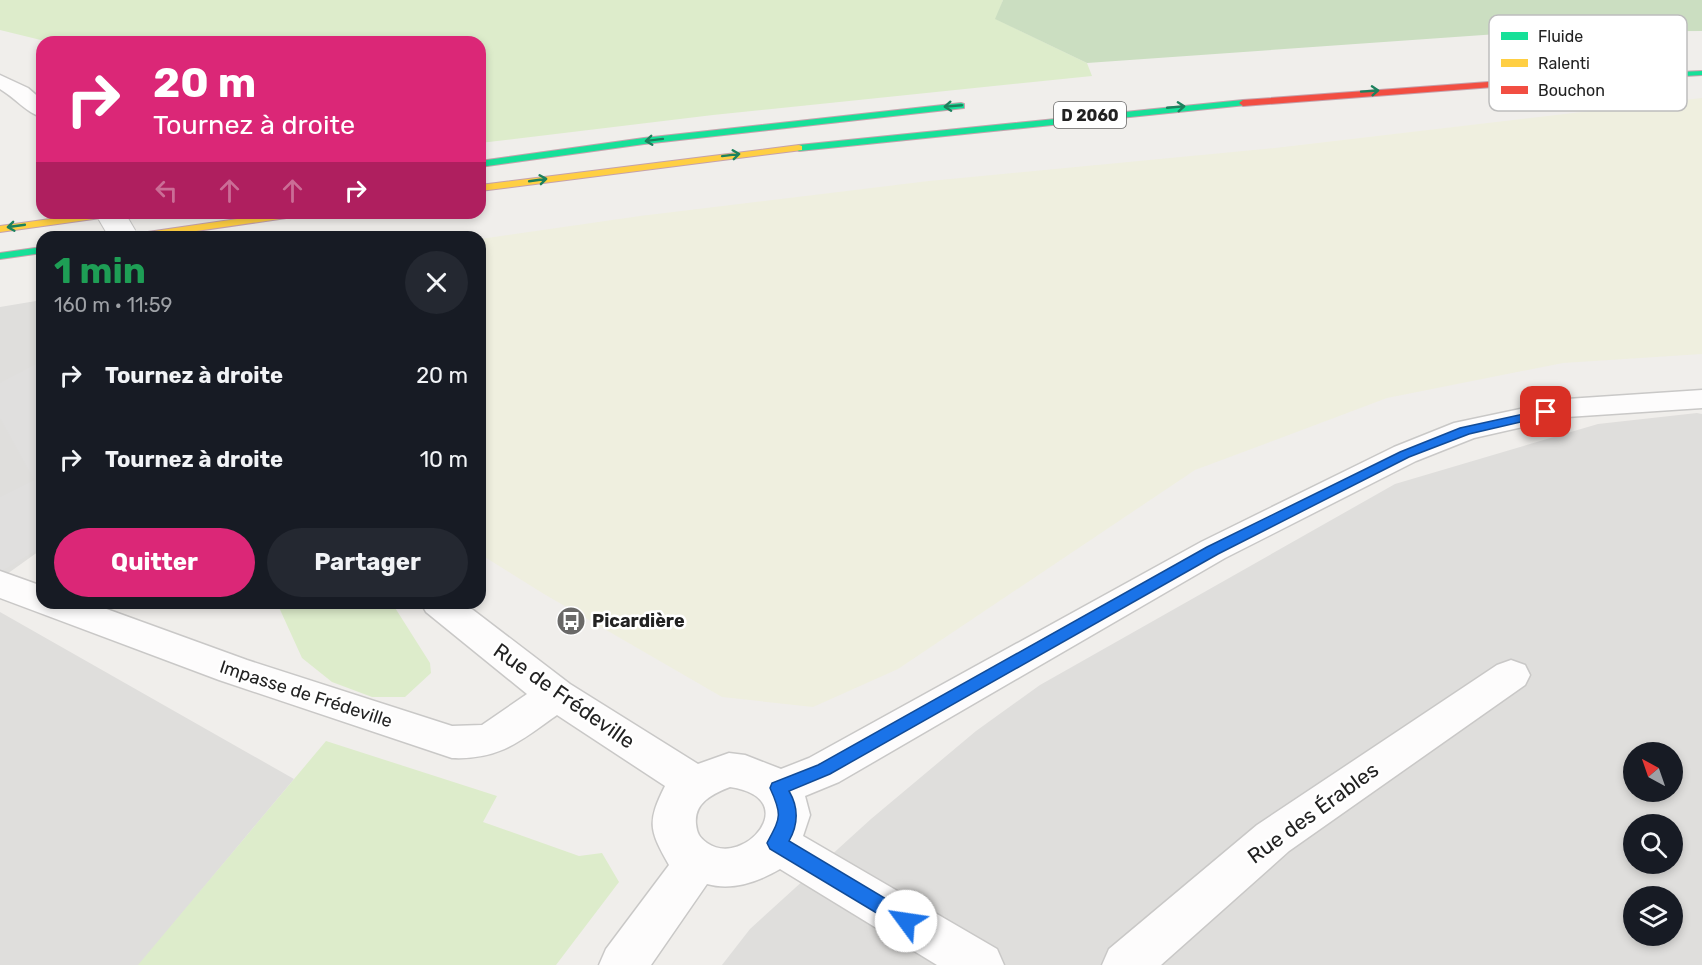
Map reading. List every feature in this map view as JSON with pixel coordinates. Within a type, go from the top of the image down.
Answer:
[{"type":"highway","name":"D 2060","points":[[1687,74],[1702,73]]},
{"type":"highway","name":"D 2060","points":[[486,187],[753,152],[1145,110],[1364,91],[1489,84]]},
{"type":"highway","points":[[486,163],[644,141],[978,104]]},
{"type":"highway","points":[[0,229],[72,219]]},
{"type":"highway","points":[[176,231],[258,219]]},
{"type":"highway","points":[[0,256],[36,251]]},
{"type":"street","points":[[0,81],[21,92],[36,106]]},
{"type":"street","points":[[778,788],[824,770],[1212,550],[1405,454],[1465,430],[1567,408],[1702,399]]},
{"type":"street","points":[[0,584],[36,598]]},
{"type":"street","name":"Impasse de Frédeville","points":[[67,609],[233,670],[452,742],[475,743],[495,737],[556,695]]},
{"type":"street","name":"Rue de Frédeville","points":[[447,609],[556,695],[694,783]]},
{"type":"street","name":"Rue des Érables","points":[[1126,965],[1273,838],[1511,675]]},
{"type":"street","points":[[729,770],[748,771],[764,777],[778,788],[786,802],[788,818],[783,835],[772,850],[756,860],[738,867],[718,867],[686,853],[676,841],[672,826],[674,811],[681,796],[694,783],[710,774],[729,770]]},
{"type":"street","points":[[776,843],[980,965]]},
{"type":"street","points":[[623,965],[698,860]]},
{"type":"shaded area","points":[[36,301],[36,553],[0,579],[0,307]]},
{"type":"shaded area","points":[[36,364],[36,551],[0,572],[0,497],[34,480],[0,418],[0,383]]},
{"type":"shaded area","points":[[1702,414],[1702,965],[722,965],[750,929],[871,819],[976,731],[1040,685],[1395,484],[1598,424]]},
{"type":"shaded area","points":[[0,612],[294,779],[139,965],[0,965]]},
{"type":"green space","points":[[0,0],[1003,0],[996,19],[1087,63],[1092,76],[713,115],[486,142],[486,36],[36,36],[36,39],[0,30]]},
{"type":"green space","points":[[1003,0],[1702,0],[1702,31],[1687,31],[1687,15],[1489,15],[1489,35],[1087,63],[995,19]]},
{"type":"green space","points":[[1702,98],[1702,354],[1563,363],[1387,398],[1195,470],[898,669],[813,707],[722,697],[486,558],[486,238],[640,216],[929,181],[1275,148],[1591,111],[1687,111],[1687,100]]},
{"type":"green space","points":[[280,609],[396,609],[430,663],[431,673],[405,697],[372,697],[332,682],[302,658]]},
{"type":"green space","points":[[326,741],[497,796],[483,822],[579,856],[602,853],[619,882],[556,965],[138,965]]},
{"type":"traffic: fast","points":[[1687,74],[1702,73]]},
{"type":"traffic: fast","points":[[799,148],[1243,103]]},
{"type":"traffic: fast","points":[[486,163],[644,141],[961,106]]},
{"type":"traffic: fast","points":[[0,256],[36,251]]},
{"type":"traffic: slow","points":[[486,187],[799,148]]},
{"type":"traffic: slow","points":[[0,229],[72,219]]},
{"type":"traffic: slow","points":[[176,231],[258,219]]},
{"type":"traffic: jam","points":[[1243,103],[1489,85]]},
{"type":"place","name":"Picardière","points":[[571,621]]},
{"type":"route","points":[[906,921],[776,843],[783,835],[788,818],[786,802],[778,788],[824,770],[1212,550],[1405,454],[1465,430],[1546,412]]}]
